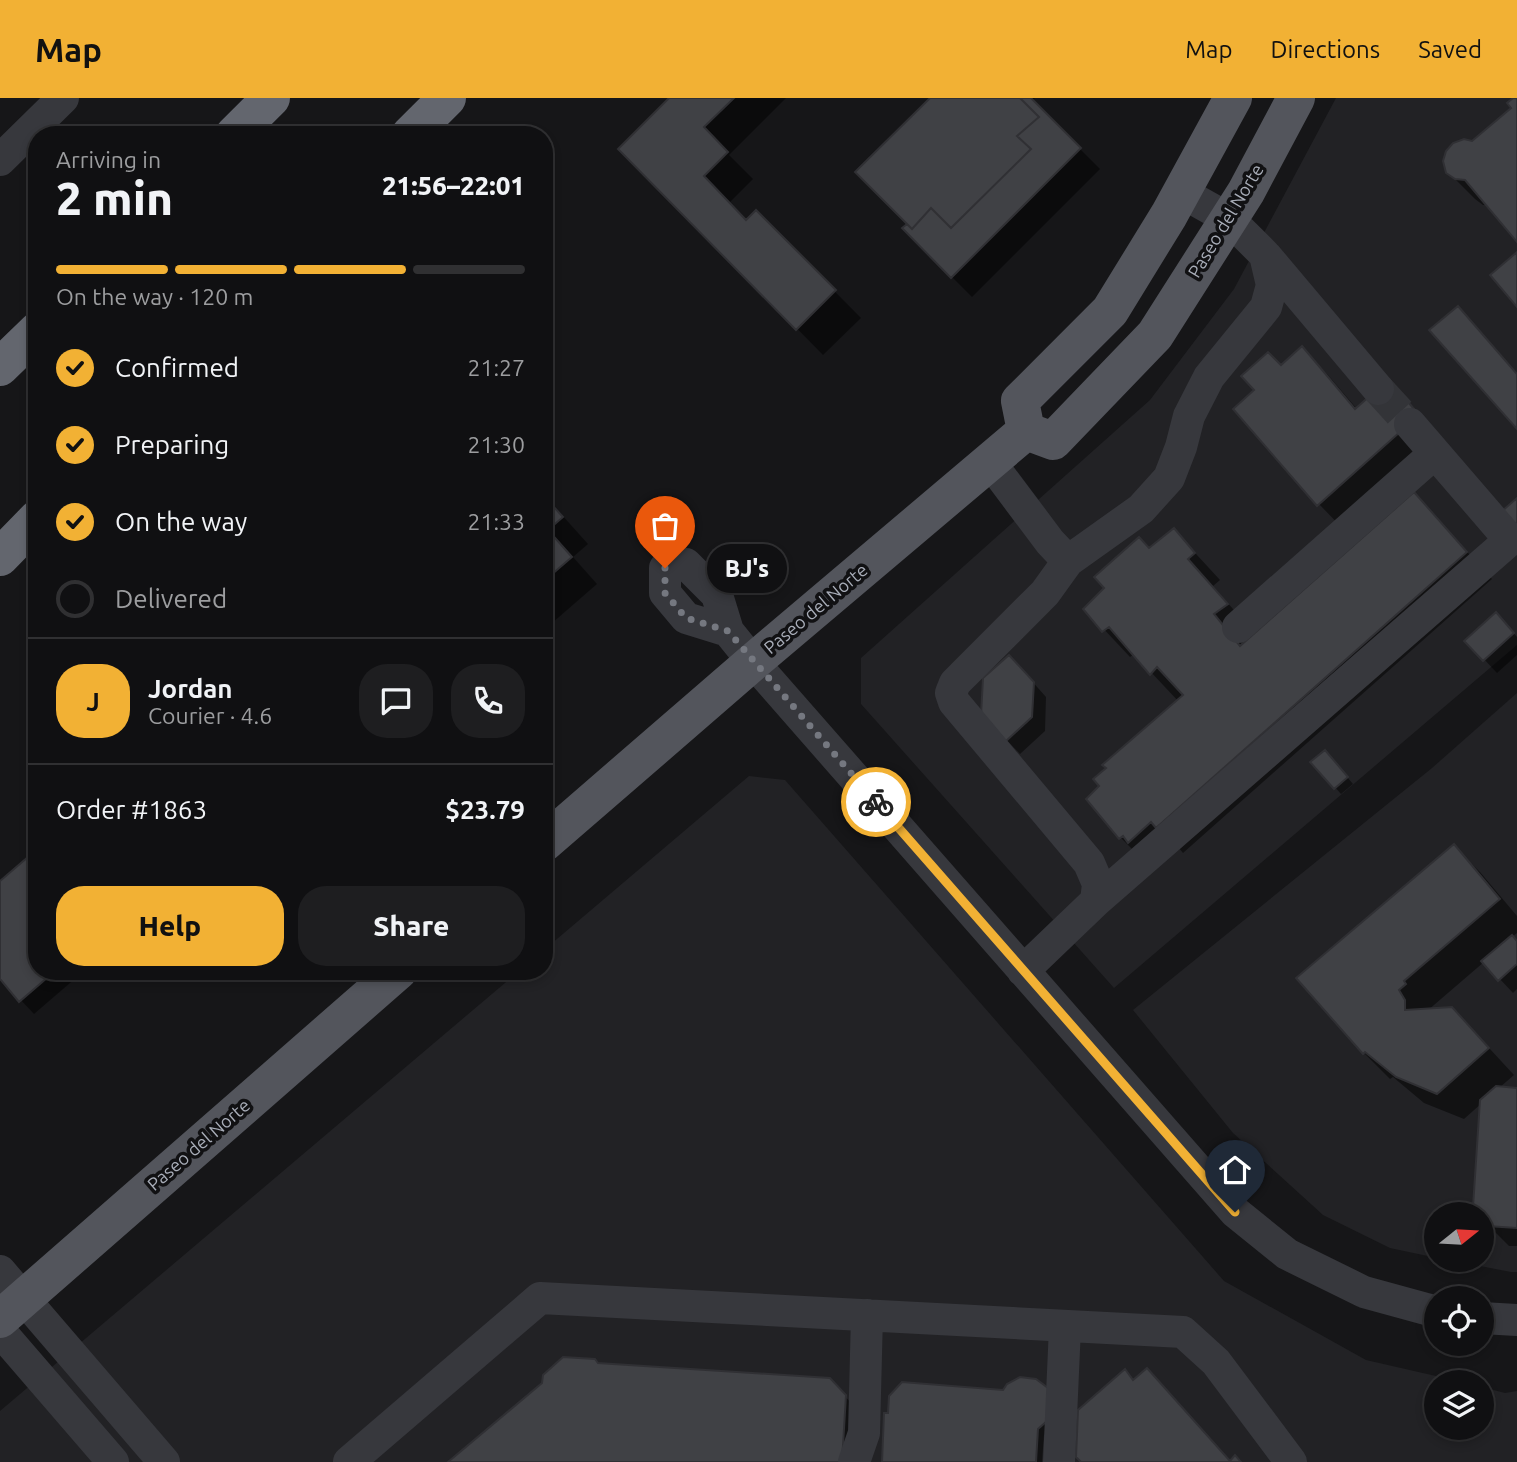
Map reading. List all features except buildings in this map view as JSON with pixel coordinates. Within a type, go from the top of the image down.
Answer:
[{"type":"highway","points":[[243,126],[271,98]]},
{"type":"highway","points":[[419,126],[447,98]]},
{"type":"highway","points":[[0,368],[28,340]]},
{"type":"highway","points":[[0,539],[28,512]]},
{"type":"highway","points":[[0,557],[28,528]]},
{"type":"main road","points":[[1026,431],[1020,401],[1110,311],[1233,98]]},
{"type":"main road","name":"Paseo del Norte","points":[[553,835],[1026,431],[1053,441],[1155,335],[1229,219],[1296,98]]},
{"type":"main road","name":"Paseo del Norte","points":[[8,1296],[387,980]]},
{"type":"street","points":[[35,126],[63,98]]},
{"type":"street","points":[[0,160],[28,132]]},
{"type":"street","points":[[1181,192],[1229,219],[1265,255],[1378,388]]},
{"type":"street","points":[[1096,901],[1098,884],[1089,863],[954,702],[951,693],[955,683],[1045,593],[1068,561],[1141,509],[1169,478],[1189,416],[1209,377],[1266,307],[1272,285],[1265,255]]},
{"type":"street","points":[[1023,971],[1096,901],[1510,540],[1410,424]]},
{"type":"street","points":[[1238,627],[1434,453]]},
{"type":"street","points":[[990,462],[1050,542],[1068,561]]},
{"type":"street","points":[[728,631],[1235,1212],[1287,1254],[1364,1292],[1424,1308]]},
{"type":"street","points":[[8,1296],[164,1462]]},
{"type":"street","points":[[349,1462],[540,1298],[1184,1332],[1216,1362],[1291,1462]]},
{"type":"street","points":[[854,1462],[864,1433],[867,1315]]},
{"type":"street","points":[[1494,1319],[1517,1320]]},
{"type":"street","points":[[1059,1462],[1065,1327]]},
{"type":"street","points":[[0,1331],[113,1462]]},
{"type":"shaded area","points":[[1336,98],[1517,98],[1517,645],[1114,988],[861,704],[861,658],[1150,400],[1234,289]]},
{"type":"shaded area","points":[[1517,693],[1517,1272],[1494,1269],[1494,1202],[1424,1202],[1424,1255],[1390,1248],[1323,1215],[1233,1133],[1133,1010],[1432,768]]},
{"type":"shaded area","points":[[749,776],[785,780],[1224,1281],[1366,1360],[1424,1373],[1424,1440],[1494,1440],[1494,1390],[1505,1393],[1517,1391],[1517,1462],[0,1462],[0,1411],[508,980],[553,980],[553,942]]},
{"type":"tunnel","points":[[1378,389],[1410,424]]},
{"type":"way so far","points":[[665,568],[665,593],[686,618],[728,631],[876,802]]},
{"type":"place","name":"BJ's","points":[[665,568]]},
{"type":"route","points":[[876,802],[1235,1212]]}]
